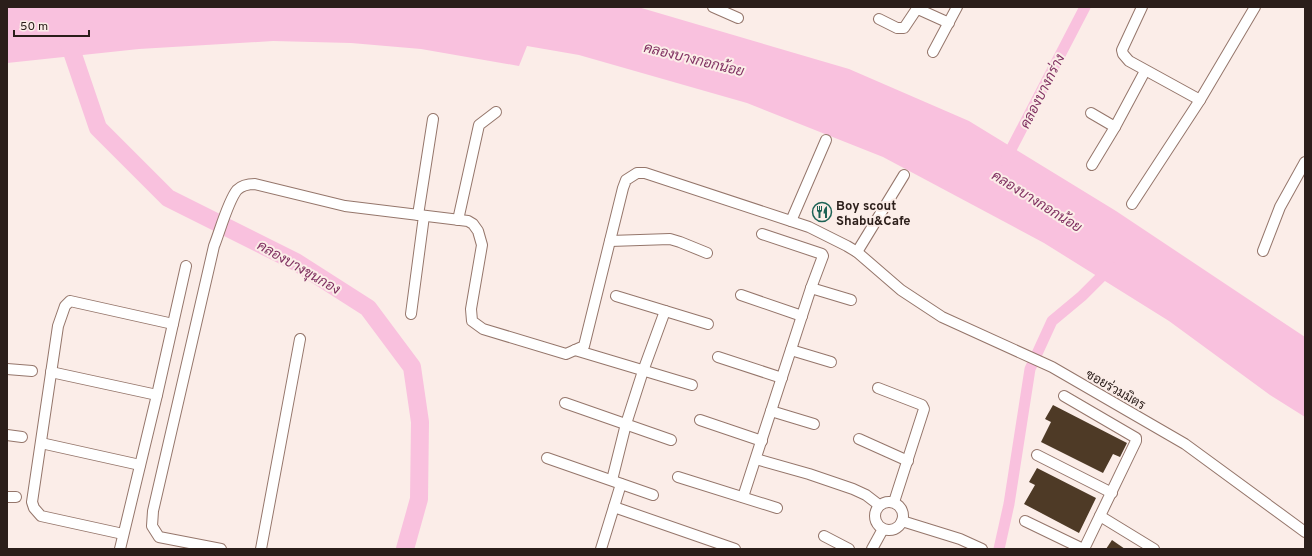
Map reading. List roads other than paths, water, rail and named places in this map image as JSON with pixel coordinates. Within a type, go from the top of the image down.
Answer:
[{"type":"street","points":[[713,7],[738,18]]},
{"type":"street","points":[[933,52],[957,7]]},
{"type":"street","points":[[1142,7],[1122,50],[1123,54],[1129,61],[1200,100]]},
{"type":"street","points":[[1132,204],[1200,100],[1255,7]]},
{"type":"street","points":[[879,19],[897,28],[904,28],[918,9],[949,23]]},
{"type":"street","points":[[1092,165],[1115,127],[1145,70]]},
{"type":"street","points":[[458,220],[479,125],[496,112]]},
{"type":"street","points":[[1091,113],[1115,127]]},
{"type":"street","points":[[411,314],[433,119]]},
{"type":"street","points":[[791,221],[826,140]]},
{"type":"street","points":[[1263,251],[1280,207],[1305,162]]},
{"type":"street","name":"ซอยร่วมมิตร","points":[[575,350],[584,346],[626,180],[637,173],[645,173],[809,227],[857,252],[901,290],[942,317],[1052,367],[1185,444],[1305,532]]},
{"type":"street","points":[[857,252],[904,175]]},
{"type":"street","points":[[221,549],[159,537],[152,526],[153,511],[214,246],[237,190],[243,185],[255,184],[345,206],[468,221],[473,224],[478,231],[482,245],[471,309],[472,321],[483,329],[566,354],[575,350],[692,385]]},
{"type":"street","points":[[743,498],[823,255],[762,234]]},
{"type":"street","points":[[610,241],[670,239],[707,253]]},
{"type":"street","points":[[173,324],[70,301],[65,306],[58,326],[32,502],[34,508],[41,516],[122,541],[157,395],[173,324],[186,266]]},
{"type":"street","points":[[811,288],[851,300]]},
{"type":"street","points":[[741,295],[802,316]]},
{"type":"street","points":[[616,296],[708,324]]},
{"type":"street","points":[[601,549],[614,507],[616,482],[626,424],[643,371],[665,311]]},
{"type":"street","points":[[261,549],[300,339]]},
{"type":"street","points":[[791,350],[831,362]]},
{"type":"street","points":[[718,357],[782,378]]},
{"type":"street","points":[[7,369],[32,371]]},
{"type":"street","points":[[51,372],[157,395]]},
{"type":"street","points":[[878,388],[922,405],[924,409],[894,502]]},
{"type":"street","points":[[1025,521],[1083,549],[1135,444],[1136,438],[1064,396]]},
{"type":"street","points":[[565,403],[671,440]]},
{"type":"street","points":[[771,411],[814,424]]},
{"type":"street","points":[[700,420],[762,440]]},
{"type":"street","points":[[7,435],[22,436]]},
{"type":"street","points":[[859,439],[908,461]]},
{"type":"street","points":[[41,443],[140,465]]},
{"type":"street","points":[[1037,455],[1112,493]]},
{"type":"street","points":[[547,458],[652,495]]},
{"type":"street","points":[[756,459],[809,474],[853,489],[866,495],[879,505]]},
{"type":"street","points":[[678,477],[777,508]]},
{"type":"street","points":[[884,502],[894,502],[899,506],[902,510],[903,516],[899,526],[888,530],[878,526],[874,515],[879,505],[884,502]]},
{"type":"street","points":[[614,507],[734,549]]},
{"type":"street","points":[[1100,516],[1154,549]]},
{"type":"street","points":[[902,521],[960,539],[980,548]]},
{"type":"street","points":[[872,549],[883,529]]},
{"type":"street","points":[[824,536],[849,549]]},
{"type":"water","name":"คลองบางกอกน้อย","points":[[7,7],[638,7],[849,69],[969,121],[1116,211],[1305,337],[1305,417],[1270,395],[1169,321],[1044,243],[883,157],[747,103],[579,55],[527,46],[519,66],[421,49],[351,43],[273,41],[139,49],[7,63]]},
{"type":"waterway","name":"คลองบางกร่าง","points":[[1005,161],[1085,7]]},
{"type":"waterway","name":"คลองบางขุนกอง","points":[[68,40],[98,128],[168,198],[296,262],[368,308],[412,367],[420,422],[419,499],[405,549]]},
{"type":"waterway","points":[[999,549],[1009,504],[1030,369],[1052,321],[1082,296],[1111,267]]},
{"type":"place","name":"Boy scout Shabu&Cafe","points":[[822,212]]}]
